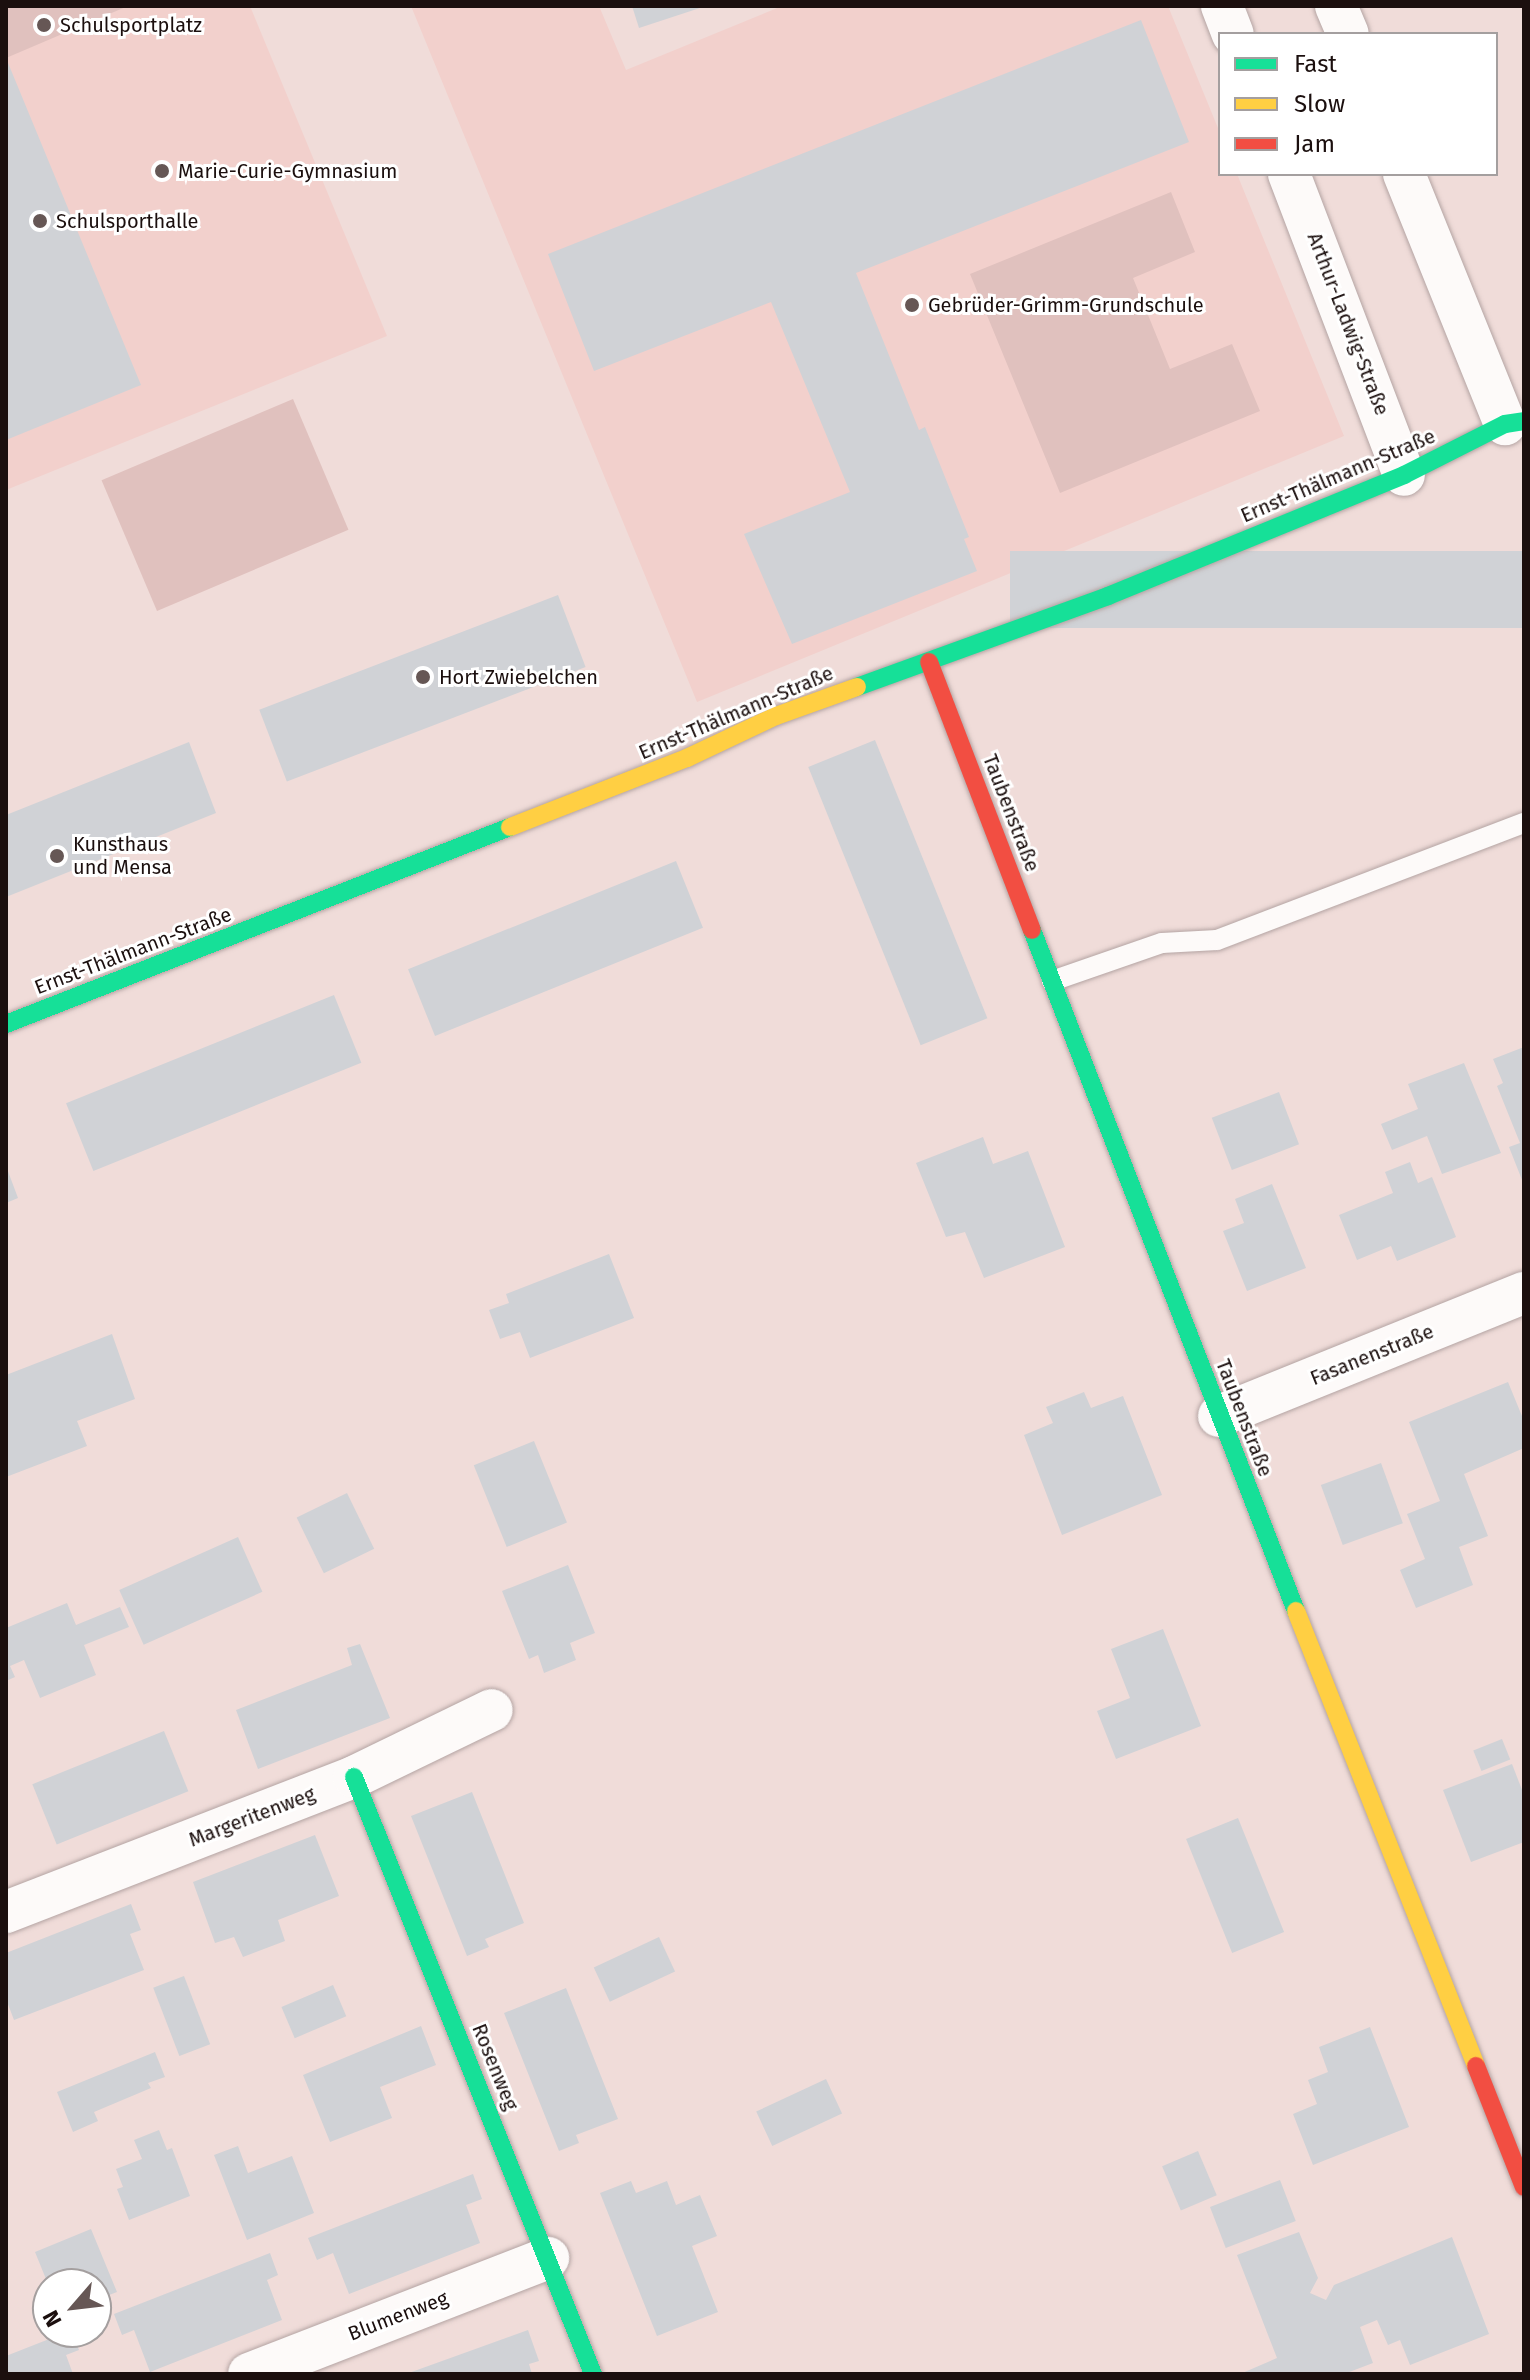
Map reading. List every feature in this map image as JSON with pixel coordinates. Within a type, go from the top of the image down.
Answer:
[{"type":"street","points":[[1222,6],[1232,32]]},
{"type":"street","points":[[1336,6],[1347,32]]},
{"type":"street","name":"Arthur-Ladwig-Straße","points":[[1290,176],[1404,475]]},
{"type":"street","points":[[1405,176],[1515,422]]},
{"type":"street","name":"Ernst-Thälmann-Straße","points":[[6,1024],[687,758],[776,716],[1108,596],[1404,475],[1515,422]]},
{"type":"street","name":"Taubenstraße","points":[[929,662],[1219,1416],[1524,2187]]},
{"type":"street","name":"Fasanenstraße","points":[[1219,1416],[1524,1293]]},
{"type":"street","name":"Margeritenweg","points":[[6,1912],[354,1777],[492,1710]]},
{"type":"street","name":"Rosenweg","points":[[354,1777],[593,2374]]},
{"type":"street","name":"Blumenweg","points":[[249,2374],[548,2258]]},
{"type":"lane","points":[[1052,981],[1162,943],[1217,940],[1524,823]]},
{"type":"shaded area","name":"Marie-Curie-Gymnasium","points":[[6,6],[250,6],[387,336],[6,490]]},
{"type":"shaded area","name":"Schulsportplatz","points":[[6,6],[128,6],[6,58]]},
{"type":"shaded area","name":"Gebrüder-Grimm-Grundschule","points":[[411,6],[599,6],[626,70],[782,6],[1168,6],[1218,128],[1218,176],[1238,176],[1344,436],[697,702]]},
{"type":"shaded area","points":[[1171,192],[1195,252],[1133,278],[1170,369],[1232,344],[1260,411],[1060,493],[970,274]]},
{"type":"shaded area","points":[[293,399],[348,530],[157,611],[102,480]]},
{"type":"building","points":[[632,6],[703,6],[703,7],[639,28]]},
{"type":"building","name":"Gebrüder-Grimm-Grundschule","points":[[1141,20],[1189,142],[856,273],[919,430],[925,427],[969,537],[964,539],[977,571],[792,644],[744,534],[850,492],[771,302],[594,371],[548,254]]},
{"type":"building","name":"Schulsporthalle","points":[[6,58],[141,385],[6,440]]},
{"type":"building","points":[[1010,551],[1524,551],[1524,628],[1010,628]]},
{"type":"building","points":[[558,595],[586,667],[287,782],[259,710]]},
{"type":"building","points":[[875,740],[987,1018],[921,1045],[808,767]]},
{"type":"building","name":"Kunsthaus und Mensa","points":[[189,742],[216,813],[6,897],[6,815]]},
{"type":"building","points":[[676,861],[703,928],[435,1036],[408,969]]},
{"type":"building","points":[[334,995],[361,1063],[93,1171],[66,1103]]},
{"type":"building","points":[[1524,1047],[1524,1185],[1509,1147],[1520,1143],[1497,1086],[1503,1083],[1493,1059]]},
{"type":"building","points":[[1464,1063],[1501,1153],[1442,1174],[1427,1136],[1392,1150],[1381,1124],[1418,1109],[1408,1084]]},
{"type":"building","points":[[1279,1092],[1299,1144],[1232,1170],[1212,1118]]},
{"type":"building","points":[[983,1137],[993,1164],[1028,1151],[1065,1247],[984,1278],[965,1232],[946,1237],[916,1163]]},
{"type":"building","points":[[1410,1162],[1418,1183],[1432,1177],[1456,1237],[1397,1261],[1391,1246],[1357,1260],[1339,1215],[1393,1193],[1385,1172]]},
{"type":"building","points":[[6,1166],[18,1198],[6,1203]]},
{"type":"building","points":[[1272,1184],[1306,1268],[1247,1291],[1223,1231],[1244,1223],[1235,1199]]},
{"type":"building","points":[[609,1254],[634,1318],[530,1358],[520,1332],[500,1339],[489,1310],[509,1303],[506,1294]]},
{"type":"building","points":[[112,1334],[135,1399],[77,1421],[87,1446],[6,1477],[6,1375]]},
{"type":"building","points":[[1508,1382],[1524,1421],[1524,1448],[1464,1474],[1488,1536],[1459,1547],[1473,1585],[1416,1608],[1400,1570],[1425,1559],[1407,1514],[1440,1501],[1409,1422]]},
{"type":"building","points":[[1084,1392],[1091,1408],[1123,1396],[1162,1495],[1062,1535],[1024,1435],[1053,1423],[1046,1407]]},
{"type":"building","points":[[534,1441],[567,1523],[507,1547],[474,1465]]},
{"type":"building","points":[[1381,1463],[1403,1523],[1343,1545],[1321,1485]]},
{"type":"building","points":[[347,1493],[374,1549],[324,1573],[297,1518]]},
{"type":"building","points":[[238,1537],[262,1592],[144,1645],[119,1590]]},
{"type":"building","points":[[568,1565],[595,1633],[570,1643],[576,1660],[544,1673],[538,1655],[529,1659],[502,1591]]},
{"type":"building","points":[[67,1603],[76,1625],[120,1607],[129,1627],[84,1645],[96,1675],[40,1698],[24,1660],[10,1666],[15,1677],[6,1681],[6,1628]]},
{"type":"building","points":[[1163,1629],[1201,1726],[1116,1759],[1097,1711],[1130,1698],[1111,1649]]},
{"type":"building","points":[[360,1644],[390,1718],[258,1769],[236,1710],[352,1665],[347,1648]]},
{"type":"building","points":[[164,1731],[188,1791],[57,1844],[32,1784]]},
{"type":"building","points":[[1502,1739],[1510,1759],[1481,1771],[1473,1751]]},
{"type":"building","points":[[1512,1764],[1524,1795],[1524,1842],[1471,1862],[1443,1790]]},
{"type":"building","points":[[472,1792],[524,1923],[485,1939],[489,1947],[467,1956],[411,1816]]},
{"type":"building","points":[[1238,1818],[1284,1932],[1232,1953],[1186,1839]]},
{"type":"building","points":[[315,1835],[339,1896],[278,1920],[285,1941],[243,1957],[234,1937],[215,1943],[193,1882]]},
{"type":"building","points":[[131,1904],[141,1930],[130,1934],[144,1970],[14,2020],[6,1999],[6,1953]]},
{"type":"building","points":[[659,1937],[675,1971],[610,2002],[594,1967]]},
{"type":"building","points":[[184,1976],[210,2044],[179,2056],[153,1988]]},
{"type":"building","points":[[333,1985],[346,2016],[295,2038],[281,2007]]},
{"type":"building","points":[[566,1988],[618,2119],[576,2135],[579,2143],[559,2151],[504,2013]]},
{"type":"building","points":[[421,2026],[436,2065],[380,2087],[392,2118],[330,2142],[303,2075]]},
{"type":"building","points":[[1370,2027],[1409,2127],[1313,2165],[1293,2114],[1317,2104],[1308,2080],[1328,2072],[1319,2047]]},
{"type":"building","points":[[155,2052],[165,2077],[148,2083],[151,2088],[94,2112],[98,2121],[73,2132],[57,2092]]},
{"type":"building","points":[[826,2079],[842,2113],[772,2146],[756,2112]]},
{"type":"building","points":[[159,2130],[167,2150],[172,2148],[190,2196],[129,2220],[117,2189],[123,2187],[116,2169],[142,2159],[134,2140]]},
{"type":"building","points":[[238,2146],[248,2173],[292,2156],[314,2213],[247,2240],[214,2155]]},
{"type":"building","points":[[1198,2151],[1217,2195],[1181,2210],[1162,2166]]},
{"type":"building","points":[[473,2174],[482,2199],[466,2205],[480,2243],[349,2294],[333,2253],[317,2260],[308,2238]]},
{"type":"building","points":[[1280,2180],[1296,2221],[1226,2248],[1210,2207]]},
{"type":"building","points":[[631,2181],[636,2193],[667,2181],[676,2205],[700,2195],[717,2236],[692,2246],[718,2312],[657,2336],[600,2193]]},
{"type":"building","points":[[91,2229],[107,2268],[42,2268],[35,2252]]},
{"type":"building","points":[[1299,2232],[1318,2278],[1310,2293],[1326,2300],[1334,2285],[1452,2237],[1489,2334],[1410,2365],[1400,2340],[1388,2345],[1377,2320],[1360,2327],[1373,2363],[1344,2374],[1240,2374],[1277,2358],[1237,2255]]},
{"type":"building","points":[[270,2253],[278,2275],[267,2280],[282,2320],[150,2372],[134,2330],[122,2335],[114,2314]]},
{"type":"building","points":[[528,2330],[539,2361],[529,2364],[532,2374],[406,2374]]},
{"type":"building","points":[[32,2346],[79,2350],[66,2355],[73,2374],[6,2374],[6,2356]]},
{"type":"traffic: fast","points":[[857,687],[1108,596],[1404,475],[1505,424],[1524,421]]},
{"type":"traffic: fast","points":[[6,1024],[510,827]]},
{"type":"traffic: fast","points":[[1032,930],[1296,1611]]},
{"type":"traffic: fast","points":[[354,1777],[593,2374]]},
{"type":"traffic: slow","points":[[510,827],[687,758],[776,716],[857,687]]},
{"type":"traffic: slow","points":[[1296,1611],[1476,2066]]},
{"type":"traffic: jam","points":[[929,662],[1032,930]]},
{"type":"traffic: jam","points":[[1476,2066],[1524,2187]]},
{"type":"place","name":"Schulsportplatz","points":[[44,25]]},
{"type":"place","name":"Marie-Curie-Gymnasium","points":[[162,171]]},
{"type":"place","name":"Schulsporthalle","points":[[40,221]]},
{"type":"place","name":"Gebrüder-Grimm-Grundschule","points":[[912,305]]},
{"type":"place","name":"Hort Zwiebelchen","points":[[423,677]]},
{"type":"place","name":"Kunsthaus und Mensa","points":[[57,856]]}]
